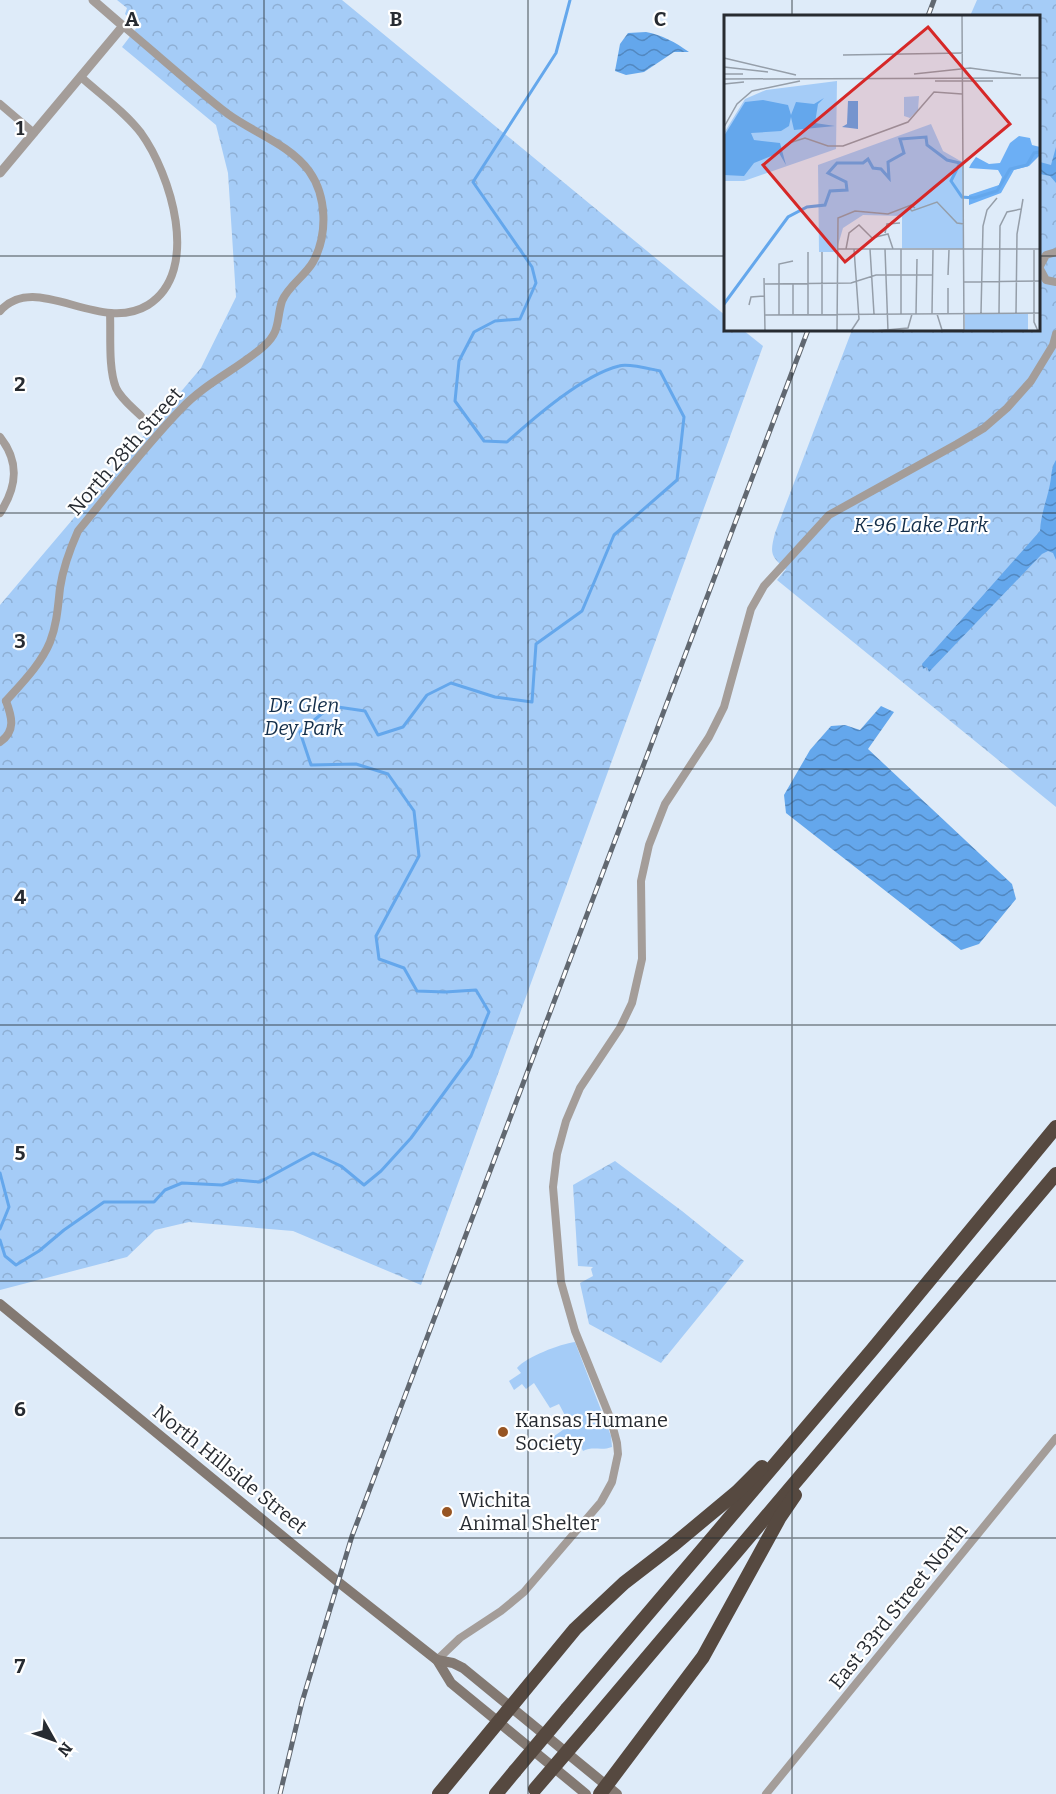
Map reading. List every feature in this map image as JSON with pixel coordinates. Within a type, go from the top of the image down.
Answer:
[{"type":"highway","points":[[496,1794],[872,1350],[1056,1127]]},
{"type":"highway","points":[[533,1792],[1056,1174]]},
{"type":"highway","points":[[439,1794],[575,1629],[624,1583],[737,1492],[791,1439],[872,1350]]},
{"type":"highway","points":[[608,1791],[704,1657],[780,1517],[837,1434]]},
{"type":"main road","name":"North Hillside Street","points":[[0,1304],[337,1581],[437,1660],[451,1683],[586,1794]]},
{"type":"main road","name":"North Hillside Street","points":[[437,1660],[459,1665],[608,1791]]},
{"type":"street","points":[[0,173],[123,26],[93,0]]},
{"type":"street","name":"North 28th Street","points":[[0,742],[10,732],[13,719],[3,700],[36,666],[50,643],[58,614],[60,586],[68,552],[78,531],[194,395],[263,347],[274,335],[278,326],[282,301],[313,262],[322,231],[322,206],[316,182],[299,160],[227,113],[123,26]]},
{"type":"street","points":[[0,311],[11,302],[23,297],[38,297],[89,311],[122,313],[148,305],[163,289],[173,270],[177,240],[176,224],[165,179],[150,146],[124,115],[81,77]]},
{"type":"street","points":[[0,104],[34,133]]},
{"type":"street","points":[[1041,265],[1046,255],[1056,252]]},
{"type":"street","points":[[1041,269],[1046,280],[1056,282]]},
{"type":"street","points":[[110,313],[111,352],[116,387],[130,406],[141,416]]},
{"type":"street","points":[[437,1660],[460,1638],[501,1611],[524,1592],[600,1502],[612,1482],[618,1454],[617,1443],[611,1420],[575,1331],[561,1282],[553,1187],[557,1154],[566,1120],[580,1088],[620,1028],[632,1003],[642,959],[641,881],[649,845],[665,804],[708,737],[724,707],[751,609],[764,586],[829,516],[984,428],[1007,408],[1031,381],[1053,345],[1056,334]]},
{"type":"street","points":[[0,437],[9,450],[15,474],[11,495],[0,513]]},
{"type":"street","name":"East 33rd Street North","points":[[766,1794],[1056,1438]]},
{"type":"green space","name":"Dr. Glen Dey Park","points":[[117,0],[342,0],[724,314],[724,332],[746,332],[763,346],[421,1285],[293,1231],[189,1222],[155,1230],[127,1257],[0,1290],[0,605],[201,368],[236,297],[228,173],[216,125],[122,47],[138,26],[125,14],[127,8]]},
{"type":"green space","name":"K-96 Lake Park","points":[[977,0],[1056,0],[1056,807],[777,580],[786,569],[774,557],[772,550],[775,533],[851,332],[1041,332],[1041,15],[970,15]]},
{"type":"green space","points":[[615,1161],[744,1261],[661,1363],[589,1324],[580,1283],[593,1276],[591,1269],[593,1267],[578,1266],[573,1185]]},
{"type":"green space","points":[[575,1342],[611,1436],[612,1447],[583,1451],[578,1441],[558,1453],[550,1439],[570,1425],[559,1404],[550,1408],[534,1383],[526,1389],[522,1384],[514,1390],[509,1381],[521,1373],[517,1368],[521,1364],[535,1355]]},
{"type":"water","points":[[646,32],[668,39],[689,52],[674,52],[644,72],[626,75],[615,71],[620,44],[628,33]]},
{"type":"water","points":[[1056,147],[1056,183],[1050,176],[1041,174],[1041,162],[1051,165]]},
{"type":"water","points":[[1056,460],[1056,560],[1053,553],[1048,551],[1042,554],[929,672],[927,667],[923,669],[922,664],[1040,531],[1052,468]]},
{"type":"water","points":[[881,706],[894,712],[868,749],[1012,884],[1016,899],[979,944],[961,950],[786,813],[784,795],[810,750],[831,726],[845,725],[860,730]]},
{"type":"waterway","points":[[0,1240],[5,1256],[16,1265],[39,1251],[104,1202],[154,1202],[165,1190],[182,1183],[222,1185],[237,1180],[260,1182],[313,1153],[341,1166],[364,1185],[381,1171],[411,1138],[471,1056],[489,1012],[476,990],[417,991],[404,968],[379,959],[376,936],[419,856],[414,811],[388,774],[356,764],[311,765],[300,732],[331,706],[365,711],[378,735],[403,727],[427,695],[451,683],[495,697],[532,702],[536,644],[582,611],[614,535],[677,480],[684,417],[660,371],[628,365],[605,371],[575,387],[507,442],[484,441],[455,401],[459,361],[474,332],[495,321],[520,319],[536,283],[532,267],[473,182],[556,53],[570,0]]},
{"type":"waterway","points":[[0,1173],[9,1207],[0,1229]]},
{"type":"railway","points":[[928,15],[934,0]]},
{"type":"railway","points":[[280,1794],[302,1702],[352,1536],[807,332]]},
{"type":"place","name":"Kansas Humane Society","points":[[503,1432]]},
{"type":"place","name":"Wichita Animal Shelter","points":[[447,1512]]}]
